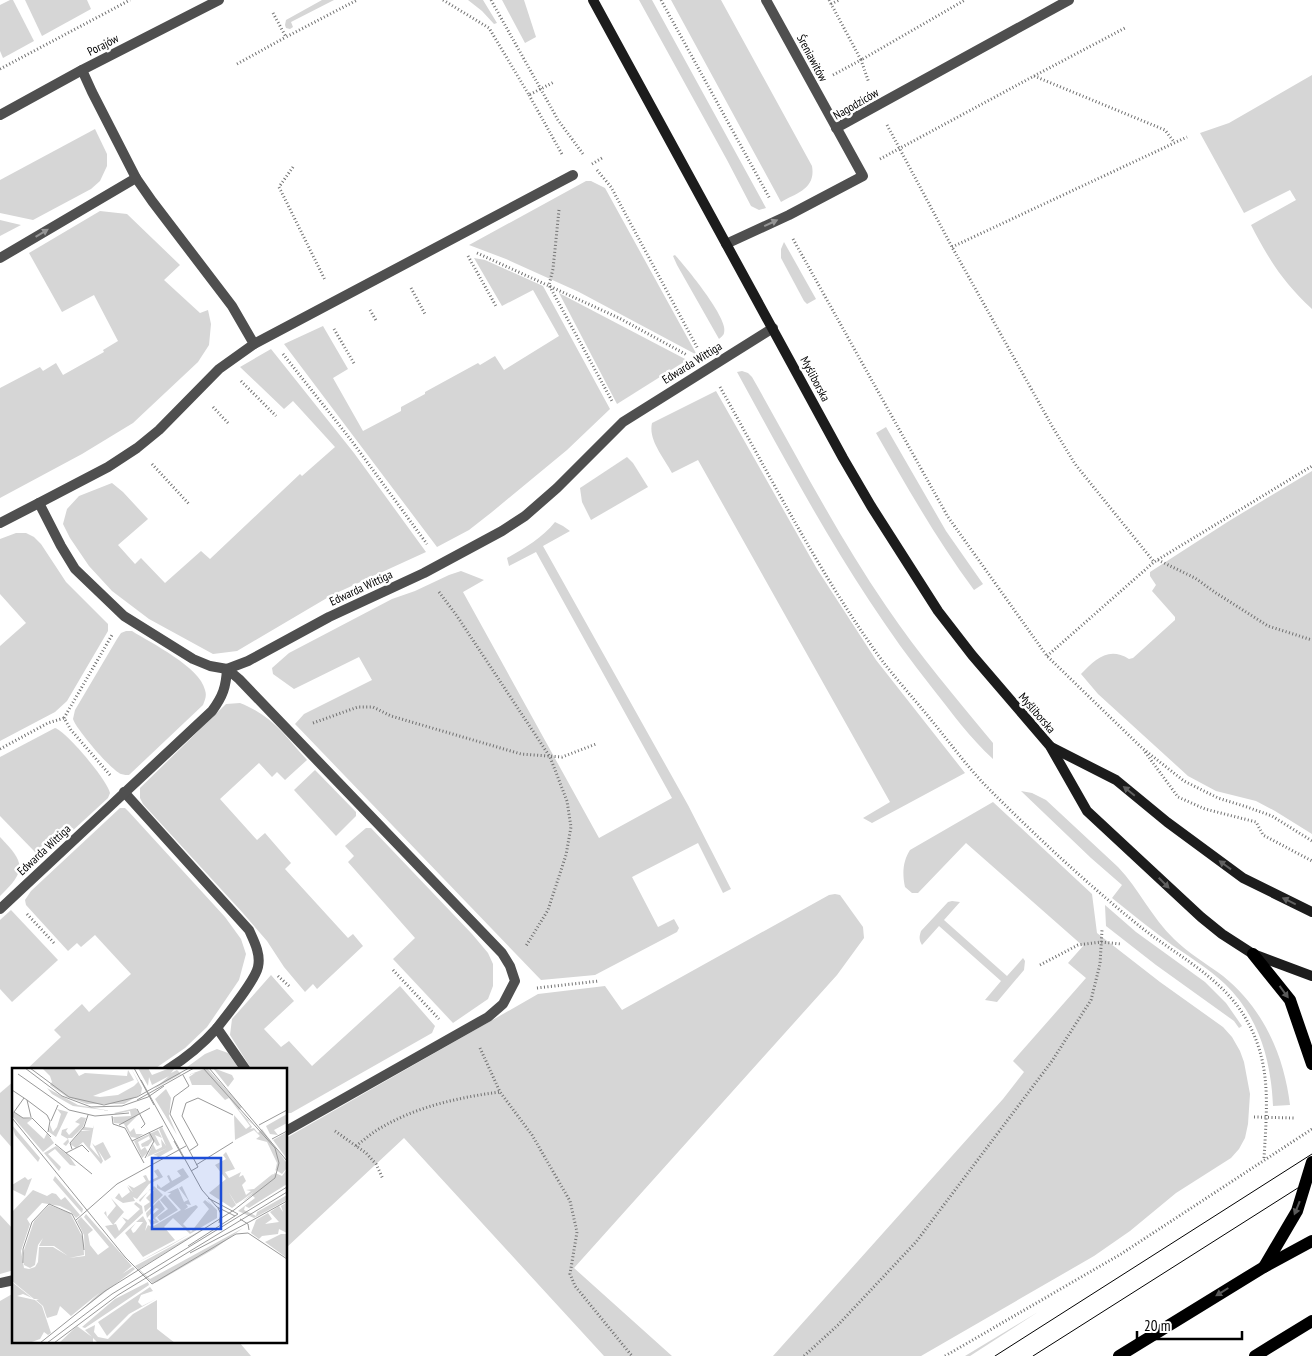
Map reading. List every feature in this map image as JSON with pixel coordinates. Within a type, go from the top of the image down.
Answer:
[{"type":"main road","points":[[1253,954],[1290,1000],[1312,1064]]},
{"type":"main road","points":[[1264,1267],[1296,1211],[1312,1162]]},
{"type":"main road","points":[[1119,1356],[1264,1267],[1312,1241]]},
{"type":"main road","points":[[1254,1356],[1312,1321]]},
{"type":"street","name":"Porajów","points":[[0,115],[82,70],[219,0]]},
{"type":"street","name":"Myśliborska","points":[[593,0],[843,458],[938,612],[1050,746],[1088,811],[1201,918],[1222,934],[1253,954],[1312,976]]},
{"type":"street","name":"Śreniawitów","points":[[766,0],[836,128]]},
{"type":"street","name":"Nagodziców","points":[[861,173],[836,128],[1070,0]]},
{"type":"street","points":[[82,70],[136,178],[232,306],[254,344]]},
{"type":"street","points":[[726,244],[781,218],[861,173]]},
{"type":"street","points":[[0,523],[108,467],[137,448],[159,430],[224,364],[254,344],[573,175]]},
{"type":"street","points":[[0,258],[136,178]]},
{"type":"street","name":"Edwarda Wittiga","points":[[0,908],[212,711],[222,697],[227,669],[248,661],[329,617],[424,573],[502,532],[525,516],[557,488],[623,422],[772,328]]},
{"type":"street","points":[[39,503],[75,569],[124,616],[193,659],[210,666],[227,669],[254,693],[464,912],[502,953],[510,966],[515,980],[510,993],[503,1004],[488,1017],[288,1129]]},
{"type":"street","name":"Myśliborska","points":[[1050,746],[1116,780],[1167,822],[1243,878],[1312,912]]},
{"type":"street","points":[[124,792],[249,930],[256,945],[258,967],[247,987],[205,1042],[170,1068]]},
{"type":"street","points":[[217,1028],[245,1068]]},
{"type":"path","points":[[0,69],[130,0]]},
{"type":"path","points":[[237,64],[357,0]]},
{"type":"path","points":[[444,0],[489,28],[573,175]]},
{"type":"path","points":[[491,0],[558,120],[611,187],[812,551],[872,646],[978,778],[1059,858],[1139,926],[1186,959],[1209,978],[1228,994],[1239,1009],[1249,1026],[1262,1058],[1267,1095],[1264,1159]]},
{"type":"path","points":[[661,0],[948,517],[1047,656],[1142,748],[1184,781],[1218,798],[1248,806],[1272,816],[1312,841]]},
{"type":"path","points":[[829,0],[861,60],[877,106],[900,150],[952,247],[1075,464],[1156,561],[1195,578],[1268,626],[1312,640]]},
{"type":"path","points":[[831,4],[839,0]]},
{"type":"path","points":[[813,86],[965,0]]},
{"type":"path","points":[[273,13],[286,37]]},
{"type":"path","points":[[861,173],[1034,76],[1125,28]]},
{"type":"path","points":[[1034,76],[1165,130],[1174,142]]},
{"type":"path","points":[[529,95],[554,82]]},
{"type":"path","points":[[952,247],[1187,137]]},
{"type":"path","points":[[293,167],[279,188],[336,300]]},
{"type":"path","points":[[561,181],[554,269],[549,285],[623,422]]},
{"type":"path","points":[[451,239],[619,318],[709,367]]},
{"type":"path","points":[[463,246],[497,308]]},
{"type":"path","points":[[399,267],[425,314]]},
{"type":"path","points":[[322,307],[355,365]]},
{"type":"path","points":[[271,334],[278,347],[351,440],[441,564]]},
{"type":"path","points":[[224,364],[276,416]]},
{"type":"path","points":[[137,448],[189,504]]},
{"type":"path","points":[[1047,656],[1156,561],[1312,466]]},
{"type":"path","points":[[424,573],[457,616],[550,758],[567,801],[571,827],[566,855],[548,910],[510,966]]},
{"type":"path","points":[[0,749],[48,723],[64,718],[124,616]]},
{"type":"path","points":[[292,732],[325,717],[358,707],[373,707],[391,716],[520,754],[562,758],[596,744]]},
{"type":"path","points":[[64,718],[71,730],[124,792]]},
{"type":"path","points":[[1142,748],[1178,797],[1205,809],[1256,822],[1262,834],[1312,862]]},
{"type":"path","points":[[12,897],[54,943]]},
{"type":"path","points":[[804,1356],[838,1325],[916,1242],[1052,1060],[1091,1000],[1100,964],[1102,930]]},
{"type":"path","points":[[1040,965],[1078,945],[1102,942],[1121,944]]},
{"type":"path","points":[[393,970],[430,1010]]},
{"type":"path","points":[[515,980],[534,988],[599,981]]},
{"type":"path","points":[[470,1027],[500,1092],[532,1135],[570,1201],[577,1232],[570,1274],[575,1286],[632,1356]]},
{"type":"path","points":[[356,1146],[384,1125],[423,1109],[462,1097],[500,1092]]},
{"type":"path","points":[[319,1112],[329,1127],[356,1146],[376,1164],[383,1178]]},
{"type":"path","points":[[1254,1117],[1294,1118]]},
{"type":"path","points":[[945,1356],[1121,1254],[1312,1129]]},
{"type":"shaded area","points":[[13,0],[34,41],[3,58],[0,51],[0,5]]},
{"type":"shaded area","points":[[25,0],[87,0],[91,9],[42,36]]},
{"type":"shaded area","points":[[322,0],[334,0],[291,22],[293,27],[290,29],[286,28],[286,20]]},
{"type":"shaded area","points":[[468,0],[483,0],[497,23],[494,24]]},
{"type":"shaded area","points":[[502,0],[524,0],[536,37],[525,43]]},
{"type":"shaded area","points":[[639,0],[652,0],[766,208],[759,210],[751,206]]},
{"type":"shaded area","points":[[671,0],[721,0],[812,166],[811,180],[799,193],[781,202]]},
{"type":"shaded area","points":[[1312,75],[1312,309],[1277,270],[1251,225],[1296,200],[1290,190],[1244,213],[1200,133],[1229,123]]},
{"type":"shaded area","points":[[95,129],[107,154],[107,166],[100,181],[91,189],[33,220],[0,213],[0,180]]},
{"type":"shaded area","points":[[586,181],[591,181],[605,188],[697,355],[579,292],[506,259],[469,245]]},
{"type":"shaded area","points":[[100,211],[127,214],[180,265],[164,280],[200,313],[208,310],[211,324],[209,345],[198,362],[133,423],[82,454],[0,498],[0,388],[40,367],[43,371],[56,363],[63,375],[104,352],[103,350],[118,341],[94,295],[62,312],[29,253]]},
{"type":"shaded area","points":[[0,220],[21,225],[0,236]]},
{"type":"shaded area","points":[[784,242],[816,299],[807,304],[781,258],[781,249]]},
{"type":"shaded area","points":[[675,255],[706,293],[720,317],[724,326],[724,333],[719,339],[677,265],[673,256]]},
{"type":"shaded area","points":[[474,258],[485,260],[543,286],[610,409],[567,450],[492,512],[469,530],[437,547],[284,344],[323,326],[348,369],[333,378],[363,431],[401,411],[401,407],[425,394],[425,392],[478,363],[480,365],[495,356],[504,370],[559,336],[533,290],[502,306]]},
{"type":"shaded area","points":[[559,293],[687,360],[617,404]]},
{"type":"shaded area","points":[[271,349],[354,453],[426,552],[332,595],[237,651],[213,654],[149,619],[112,591],[89,566],[63,524],[67,509],[79,496],[112,483],[148,519],[118,545],[135,564],[141,558],[165,583],[201,551],[210,559],[300,474],[302,476],[335,447],[293,401],[284,409],[240,367]]},
{"type":"shaded area","points":[[742,371],[752,377],[833,522],[886,606],[925,659],[993,743],[993,759],[969,734],[933,689],[878,614],[805,495],[737,372]]},
{"type":"shaded area","points":[[716,391],[817,569],[876,660],[965,773],[872,823],[863,818],[890,802],[698,460],[672,473],[654,442],[651,429],[652,423]]},
{"type":"shaded area","points":[[886,427],[946,531],[983,584],[974,590],[935,533],[876,433]]},
{"type":"shaded area","points":[[627,457],[648,487],[591,520],[582,502],[580,488]]},
{"type":"shaded area","points":[[1312,471],[1312,834],[1256,801],[1216,791],[1188,776],[1098,694],[1081,674],[1091,664],[1108,654],[1121,655],[1129,659],[1133,658],[1175,620],[1175,617],[1152,591],[1156,585],[1150,576],[1150,572]]},
{"type":"shaded area","points":[[555,522],[570,531],[543,546],[688,805],[731,889],[723,893],[698,843],[632,877],[658,927],[674,919],[679,928],[677,932],[595,975],[541,980],[295,724],[304,714],[372,680],[359,657],[294,689],[273,674],[272,668],[289,653],[392,599],[415,591],[449,575],[461,571],[484,580],[463,592],[599,838],[672,798],[536,552],[509,566],[507,558],[539,538]]},
{"type":"shaded area","points":[[16,533],[26,533],[34,537],[41,544],[66,582],[108,624],[108,631],[67,701],[55,712],[0,741],[0,646],[26,623],[0,594],[0,539]]},
{"type":"shaded area","points":[[132,631],[185,664],[201,681],[206,694],[203,705],[129,775],[121,774],[110,766],[87,740],[73,719],[75,710],[117,639],[121,633]]},
{"type":"shaded area","points":[[240,703],[270,720],[307,760],[285,780],[277,772],[272,777],[259,763],[220,799],[257,840],[265,833],[291,863],[285,869],[348,938],[353,934],[363,946],[317,989],[313,984],[305,992],[284,967],[267,941],[143,804],[140,798],[140,788],[226,704]]},
{"type":"shaded area","points":[[55,728],[61,731],[86,757],[102,778],[110,793],[108,798],[57,845],[43,854],[35,852],[0,816],[0,757]]},
{"type":"shaded area","points":[[315,770],[356,812],[356,816],[336,836],[294,790]]},
{"type":"shaded area","points":[[1021,791],[1032,793],[1046,800],[1118,867],[1166,931],[1179,944],[1223,976],[1250,1003],[1277,1051],[1283,1068],[1290,1105],[1273,1106],[1269,1072],[1261,1040],[1255,1025],[1237,997],[1212,973],[1172,945],[1112,898],[1122,885]]},
{"type":"shaded area","points":[[993,802],[1092,894],[1097,933],[1160,982],[1223,1027],[1232,1037],[1244,1062],[1250,1094],[1245,1138],[1231,1158],[1176,1193],[1130,1231],[1094,1256],[921,1356],[773,1356],[1003,1099],[1024,1072],[1013,1061],[1086,978],[1068,963],[1083,946],[966,843],[918,893],[912,893],[905,887],[904,867],[910,850]]},
{"type":"shaded area","points":[[120,808],[125,808],[225,917],[241,939],[246,954],[239,980],[207,1027],[185,1048],[156,1068],[28,1068],[61,1037],[54,1030],[82,1004],[89,1012],[131,974],[95,935],[81,947],[77,943],[68,951],[26,905],[25,900],[31,891]]},
{"type":"shaded area","points":[[366,828],[371,828],[472,934],[488,953],[493,964],[493,986],[488,999],[453,1023],[393,959],[415,938],[348,862],[354,856],[345,846]]},
{"type":"shaded area","points":[[0,837],[14,854],[20,866],[15,879],[0,896]]},
{"type":"shaded area","points":[[829,895],[840,895],[863,927],[864,938],[837,975],[574,1268],[672,1356],[604,1356],[404,1138],[288,1246],[288,1137],[538,994],[605,986],[622,1010]]},
{"type":"shaded area","points":[[948,902],[960,902],[944,920],[1007,976],[1023,958],[1025,961],[1024,970],[997,1002],[985,1000],[1001,981],[939,926],[922,945],[921,943],[921,931]]},
{"type":"shaded area","points":[[1105,905],[1136,932],[1205,982],[1226,1003],[1242,1026],[1239,1028],[1234,1021],[1156,965],[1106,926]]},
{"type":"shaded area","points":[[11,910],[58,960],[12,1002],[0,989],[0,920]]},
{"type":"shaded area","points":[[271,975],[294,1001],[264,1029],[281,1047],[289,1041],[312,1066],[400,986],[435,1026],[432,1033],[288,1113],[288,1068],[251,1068],[230,1035],[232,1019]]},
{"type":"shaded area","points":[[217,1049],[228,1053],[239,1068],[186,1068],[205,1054]]},
{"type":"shaded area","points":[[12,1083],[12,1148],[0,1134],[0,1093]]},
{"type":"shaded area","points":[[0,1215],[12,1228],[12,1271],[0,1274]]},
{"type":"shaded area","points":[[12,1294],[12,1344],[241,1344],[251,1356],[0,1356],[0,1301]]},
{"type":"shaded area","points":[[1038,1312],[970,1356],[965,1356]]},
{"type":"tram line","points":[[995,1356],[1312,1154]]},
{"type":"tram line","points":[[1033,1356],[1312,1179]]}]
